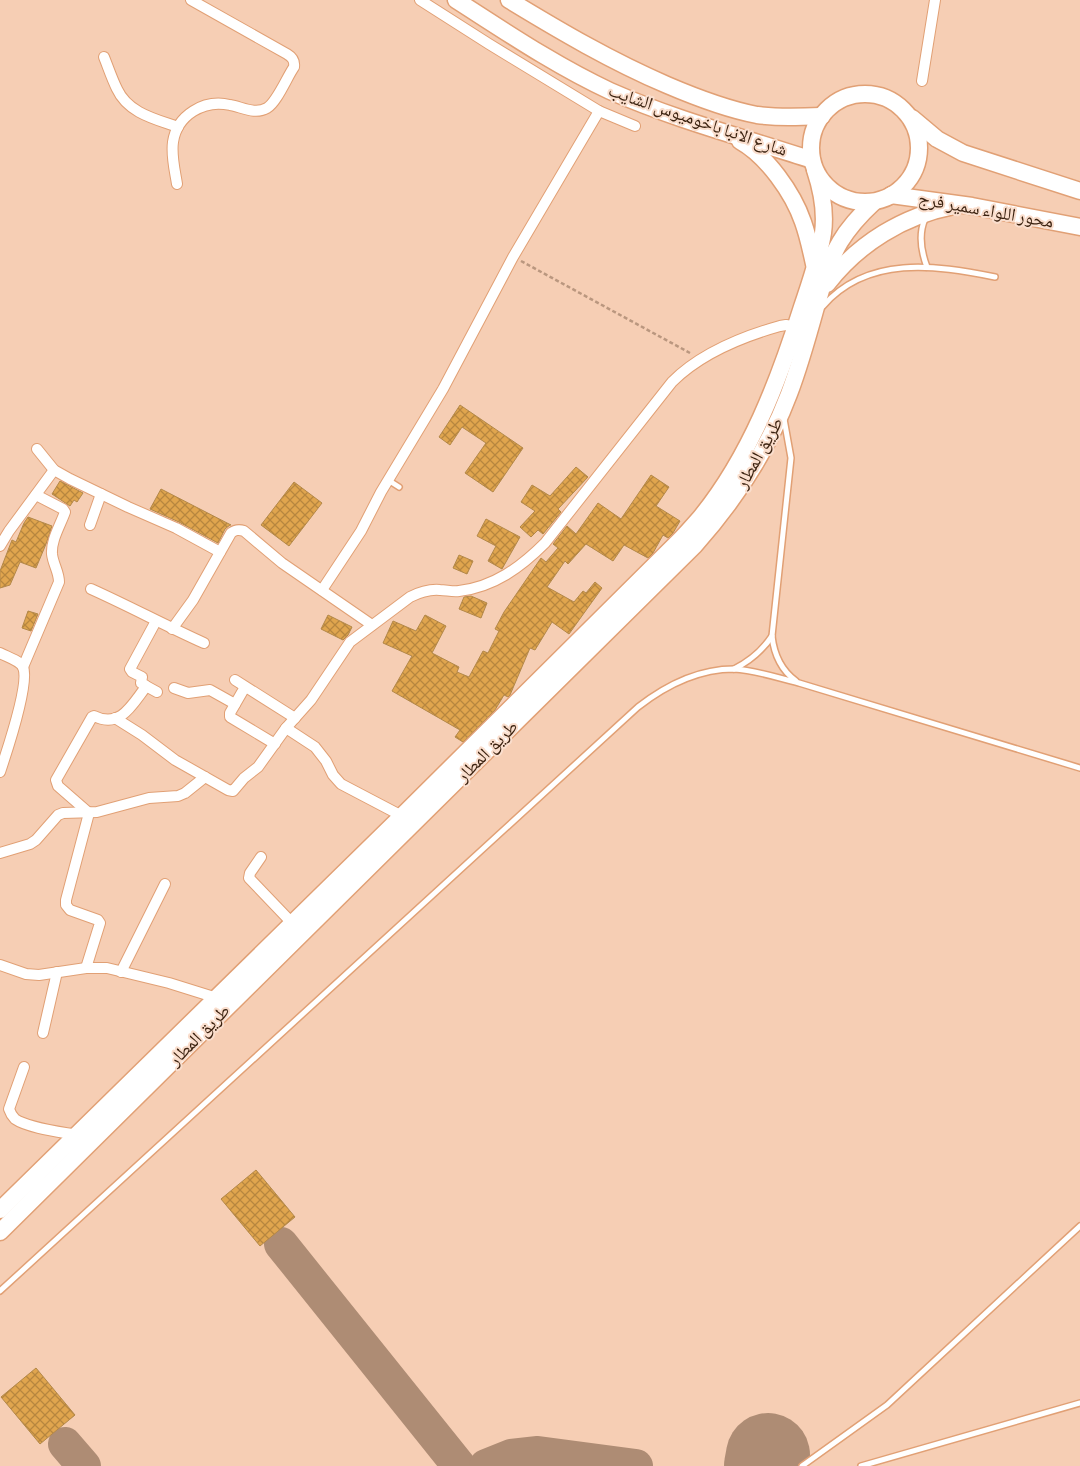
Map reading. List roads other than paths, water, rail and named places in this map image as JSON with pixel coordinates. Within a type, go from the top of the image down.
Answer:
[{"type":"main road","name":"شارع الانبا باخوميوس الشايب","points":[[456,0],[532,49],[609,90],[727,134],[773,147],[814,165]]},
{"type":"main road","name":"شارع الانبا باخوميوس الشايب","points":[[509,0],[561,32],[618,63],[696,97],[757,115],[822,116]]},
{"type":"main road","points":[[863,94],[884,97],[898,105],[909,116],[915,126],[918,137],[918,160],[908,180],[900,188],[891,195],[874,202],[844,197],[827,186],[814,165],[812,139],[814,129],[822,116],[834,104],[843,99],[863,94]]},
{"type":"main road","name":"محور اللواء سمير فرج","points":[[909,116],[937,139],[963,154],[1080,191]]},
{"type":"main road","points":[[727,134],[748,146],[780,180],[793,200],[803,221],[814,267]]},
{"type":"main road","name":"طريق المطار","points":[[0,1210],[77,1135],[127,1097],[695,545],[717,521],[754,466],[775,406],[818,254],[823,233],[824,212],[821,190],[814,165]]},
{"type":"main road","name":"محور اللواء سمير فرج","points":[[891,195],[962,204],[1080,227]]},
{"type":"main road","name":"طريق المطار","points":[[0,1232],[218,998],[700,518],[775,406],[801,358],[832,258],[840,242],[855,221],[874,202]]},
{"type":"main road","points":[[820,292],[853,255],[872,240],[893,227],[927,213],[962,204]]},
{"type":"street","points":[[177,184],[173,142],[178,127],[188,114],[209,104],[228,104],[255,111],[268,108],[294,67],[293,58],[287,54],[191,0]]},
{"type":"street","points":[[420,0],[599,111],[635,126]]},
{"type":"street","points":[[922,81],[935,0]]},
{"type":"street","points":[[104,57],[117,90],[127,104],[140,113],[178,127]]},
{"type":"street","points":[[322,590],[361,531],[388,480],[443,389],[513,257],[599,111]]},
{"type":"street","points":[[115,718],[142,735],[175,760],[233,791],[244,778],[258,767],[286,728],[311,700],[350,642],[418,593],[428,590],[458,591],[480,587],[498,580],[514,570],[545,543],[672,382],[685,369],[700,359],[755,334],[780,326],[796,327]]},
{"type":"street","points":[[37,449],[54,470],[70,480],[176,528],[220,552]]},
{"type":"street","points":[[0,546],[54,470]]},
{"type":"street","points":[[90,525],[101,494]]},
{"type":"street","points":[[0,772],[13,733],[23,689],[23,667],[59,582],[52,548],[65,512],[63,509],[36,495]]},
{"type":"street","points":[[172,629],[193,600],[231,534],[234,530],[239,529],[244,530],[282,563],[372,625]]},
{"type":"street","points":[[91,588],[204,643]]},
{"type":"street","points":[[156,621],[130,669],[142,677],[141,683],[158,692]]},
{"type":"street","points":[[0,653],[18,662],[23,667]]},
{"type":"street","points":[[235,680],[294,718]]},
{"type":"street","points":[[89,812],[58,786],[56,780],[92,717],[104,720],[126,713],[146,686]]},
{"type":"street","points":[[245,686],[230,717],[275,744]]},
{"type":"street","points":[[174,688],[189,693],[210,690],[235,704]]},
{"type":"street","points":[[286,728],[315,747],[341,784],[402,816]]},
{"type":"street","points":[[0,853],[30,844],[62,813],[105,810],[149,798],[181,795],[205,777]]},
{"type":"street","points":[[86,968],[100,923],[98,920],[70,910],[66,905],[66,900],[89,812]]},
{"type":"street","points":[[261,857],[250,872],[250,878],[293,924]]},
{"type":"street","points":[[121,972],[165,884]]},
{"type":"street","points":[[0,965],[26,974],[39,975],[86,968],[107,968],[169,983],[218,998]]},
{"type":"street","points":[[43,1033],[57,972]]},
{"type":"street","points":[[24,1067],[9,1108],[11,1114],[25,1123],[77,1135]]},
{"type":"lane","points":[[927,213],[923,223],[921,246],[927,267]]},
{"type":"lane","points":[[813,316],[829,299],[847,285],[868,275],[890,269],[927,267],[995,276]]},
{"type":"lane","points":[[775,406],[791,458],[772,636],[779,663],[799,683]]},
{"type":"lane","points":[[388,480],[400,487]]},
{"type":"lane","points":[[733,669],[751,659],[772,636]]},
{"type":"lane","points":[[0,1291],[638,707],[674,683],[694,676],[733,669],[753,672],[799,683],[1080,768]]},
{"type":"lane","points":[[802,1466],[887,1405],[1080,1226]]},
{"type":"lane","points":[[862,1466],[1080,1403]]}]
